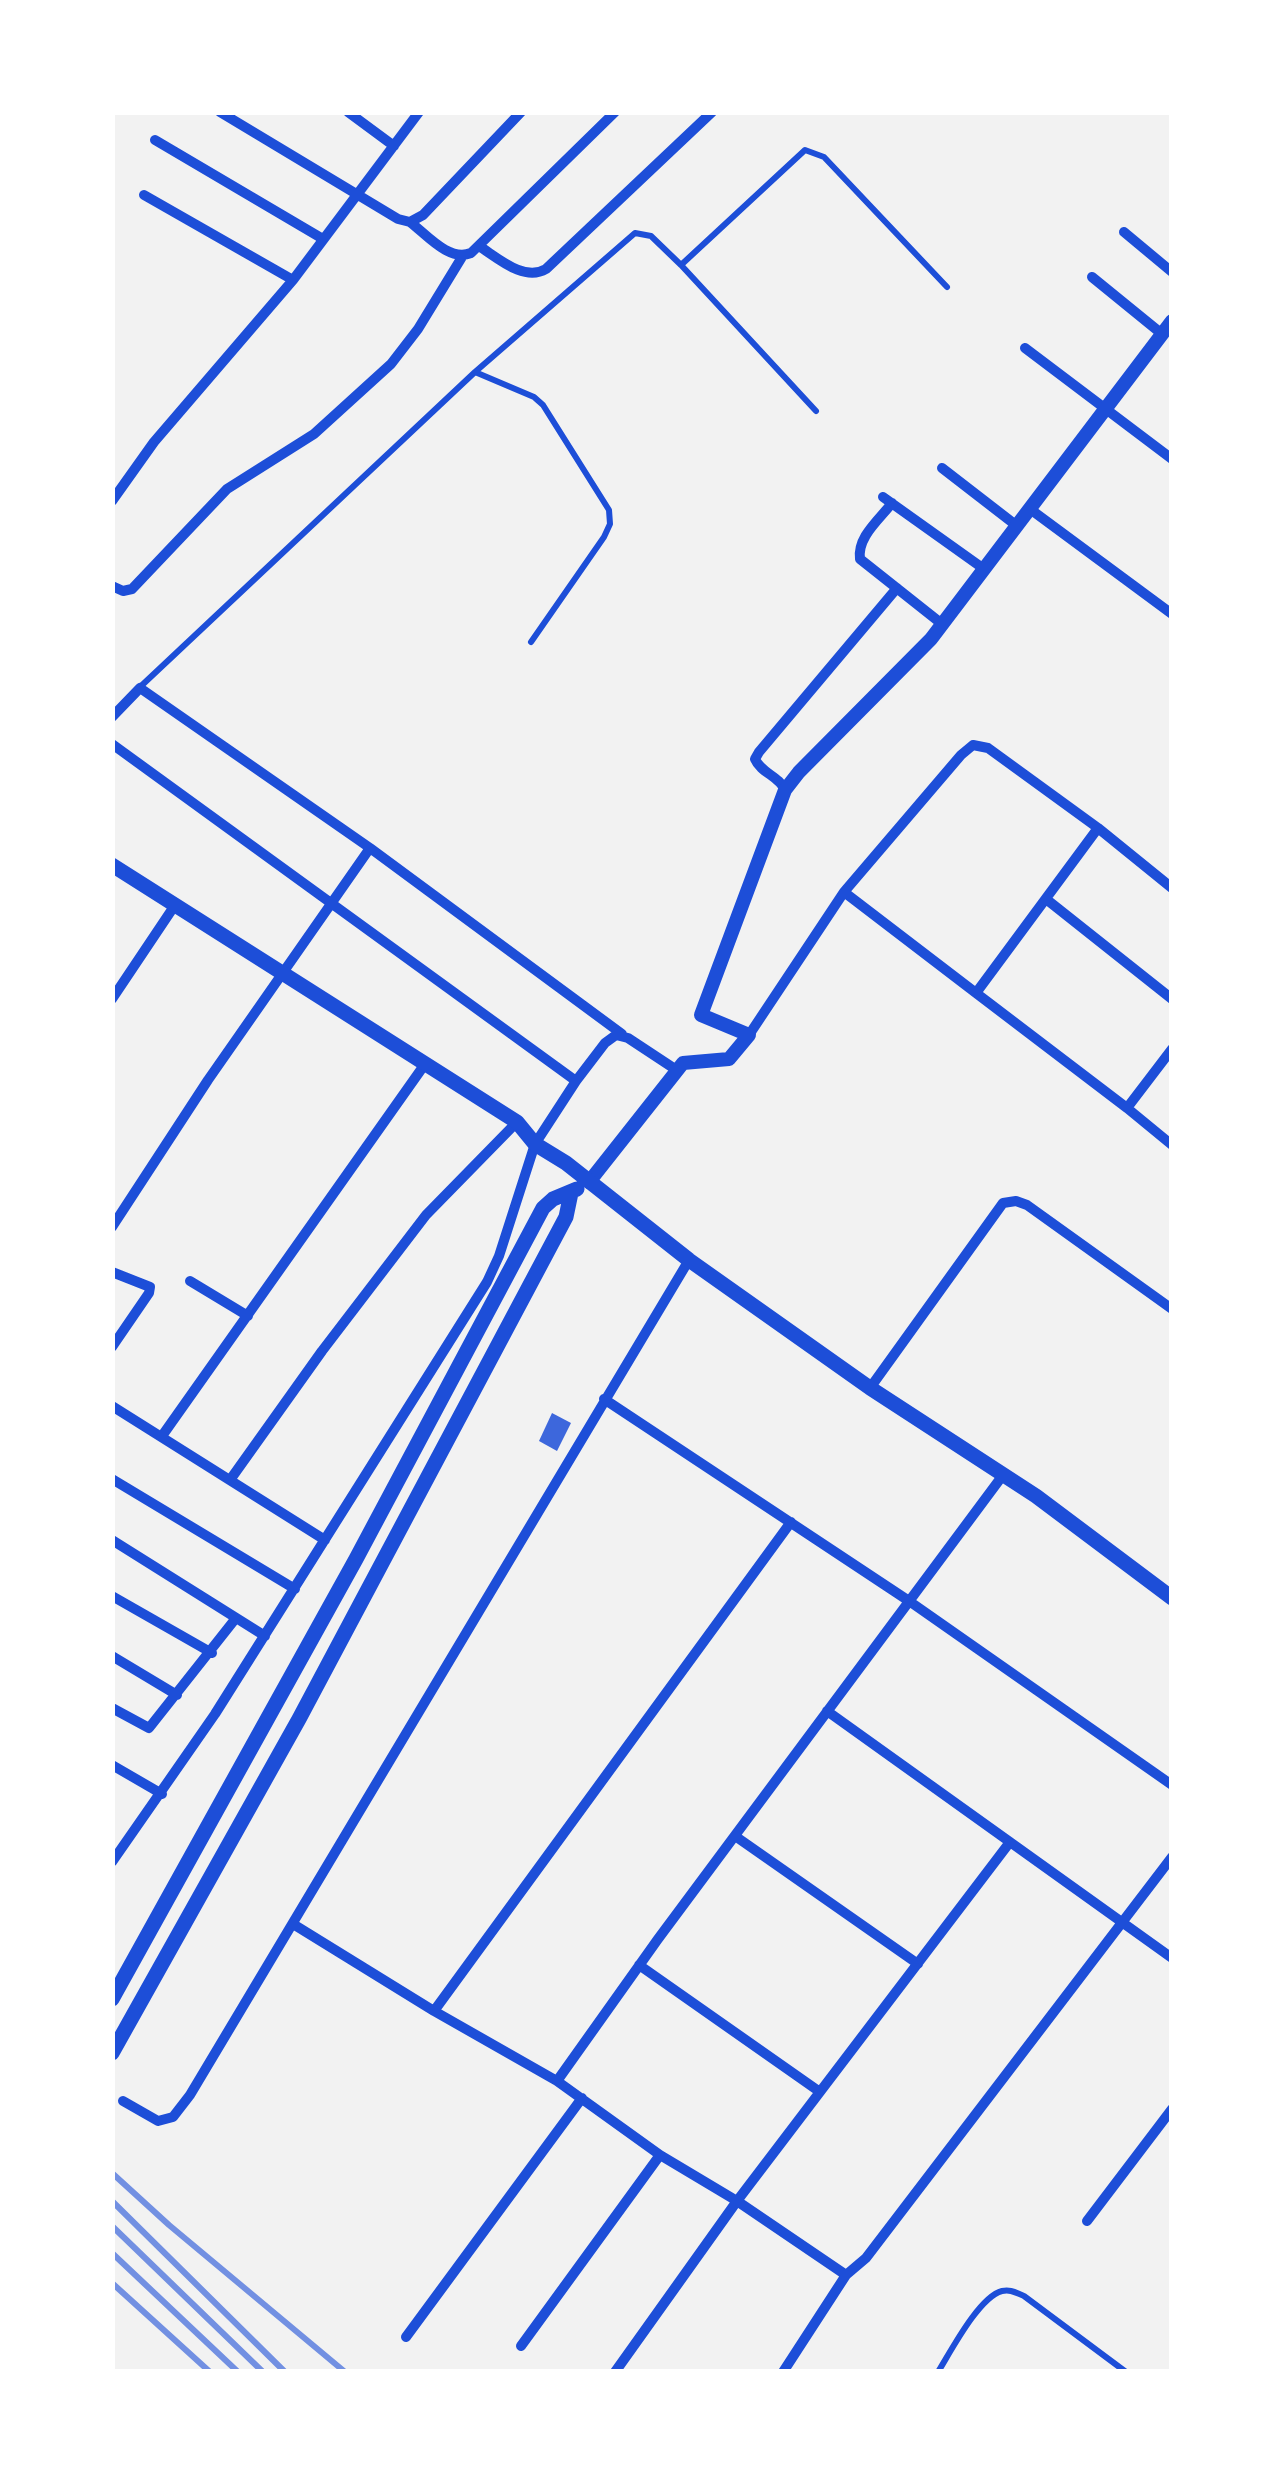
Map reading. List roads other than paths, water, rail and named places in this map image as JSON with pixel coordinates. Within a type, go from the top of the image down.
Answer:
[{"type":"main road","points":[[112,865],[517,1122],[535,1144],[689,1260],[870,1388],[1003,1475],[1172,1598]]},
{"type":"main road","points":[[112,2000],[356,1559],[543,1208],[588,1182]]},
{"type":"main road","points":[[112,2053],[378,1571],[566,1217],[571,1193]]},
{"type":"street","points":[[220,112],[356,195],[410,222],[452,254],[462,257]]},
{"type":"street","points":[[348,112],[394,146]]},
{"type":"street","points":[[112,501],[154,442],[293,280],[419,112]]},
{"type":"street","points":[[410,222],[422,215],[520,112]]},
{"type":"street","points":[[112,586],[123,591],[132,589],[228,489],[314,434],[390,364],[404,349],[462,257],[478,246],[615,112]]},
{"type":"street","points":[[478,246],[525,274],[536,275],[546,270],[712,112]]},
{"type":"street","points":[[155,140],[323,239]]},
{"type":"street","points":[[144,195],[293,280]]},
{"type":"street","points":[[1124,232],[1172,272]]},
{"type":"street","points":[[750,1035],[701,1015],[785,790],[942,624],[1167,328],[1092,277]]},
{"type":"street","points":[[1025,348],[1172,459]]},
{"type":"street","points":[[942,468],[1017,526]]},
{"type":"street","points":[[942,624],[860,559],[858,549],[887,500],[984,570]]},
{"type":"street","points":[[1030,509],[1172,614]]},
{"type":"street","points":[[785,790],[782,782],[758,765],[758,752],[897,588]]},
{"type":"street","points":[[112,718],[140,688],[370,848],[678,1071]]},
{"type":"street","points":[[112,744],[576,1080]]},
{"type":"street","points":[[588,1182],[683,1064],[729,1059],[750,1035],[844,892],[961,754],[973,745],[988,748],[1172,888]]},
{"type":"street","points":[[976,993],[1098,828]]},
{"type":"street","points":[[112,1226],[208,1080],[370,848]]},
{"type":"street","points":[[844,892],[1172,1144]]},
{"type":"street","points":[[1046,899],[1172,999]]},
{"type":"street","points":[[112,999],[175,905]]},
{"type":"street","points":[[112,1862],[162,1794],[265,1636],[486,1282],[500,1256],[535,1144],[604,1043],[616,1036],[628,1038]]},
{"type":"street","points":[[1126,1108],[1172,1050]]},
{"type":"street","points":[[162,1436],[426,1064]]},
{"type":"street","points":[[230,1480],[426,1215],[517,1122]]},
{"type":"street","points":[[870,1388],[1003,1203],[1016,1201],[1028,1205],[1172,1309]]},
{"type":"street","points":[[123,2101],[158,2121],[173,2117],[190,2095],[689,1260]]},
{"type":"street","points":[[112,1272],[150,1288],[112,1348]]},
{"type":"street","points":[[190,1281],[248,1316]]},
{"type":"street","points":[[604,1399],[909,1601],[1172,1785]]},
{"type":"street","points":[[112,1406],[325,1540]]},
{"type":"street","points":[[557,2081],[1003,1475]]},
{"type":"street","points":[[112,1480],[295,1589]]},
{"type":"street","points":[[434,2011],[790,1522]]},
{"type":"street","points":[[112,1540],[265,1636]]},
{"type":"street","points":[[112,1596],[212,1653]]},
{"type":"street","points":[[112,1708],[149,1728],[236,1618]]},
{"type":"street","points":[[112,1656],[177,1695]]},
{"type":"street","points":[[827,1712],[1172,1958]]},
{"type":"street","points":[[112,1765],[162,1794]]},
{"type":"street","points":[[734,1836],[918,1964]]},
{"type":"street","points":[[615,2372],[737,2201],[1010,1842]]},
{"type":"street","points":[[783,2372],[846,2274],[866,2258],[1172,1857]]},
{"type":"street","points":[[294,1924],[557,2081],[660,2155],[846,2274]]},
{"type":"street","points":[[639,1965],[820,2092]]},
{"type":"street","points":[[406,2337],[582,2098]]},
{"type":"street","points":[[1087,2221],[1170,2113]]},
{"type":"street","points":[[521,2346],[660,2155]]},
{"type":"lane","points":[[681,265],[806,150],[824,158],[947,286]]},
{"type":"lane","points":[[140,688],[475,372],[635,233],[651,236],[681,265],[816,410]]},
{"type":"lane","points":[[475,372],[534,397],[543,405],[610,510],[610,524],[604,537],[531,642]]},
{"type":"lane","points":[[938,2372],[986,2300],[1010,2290],[1024,2296],[1126,2372]]},
{"type":"railway","points":[[112,2173],[345,2372]]},
{"type":"railway","points":[[112,2201],[285,2372]]},
{"type":"railway","points":[[112,2226],[263,2372]]},
{"type":"railway","points":[[112,2253],[238,2372]]},
{"type":"railway","points":[[112,2283],[210,2372]]}]
